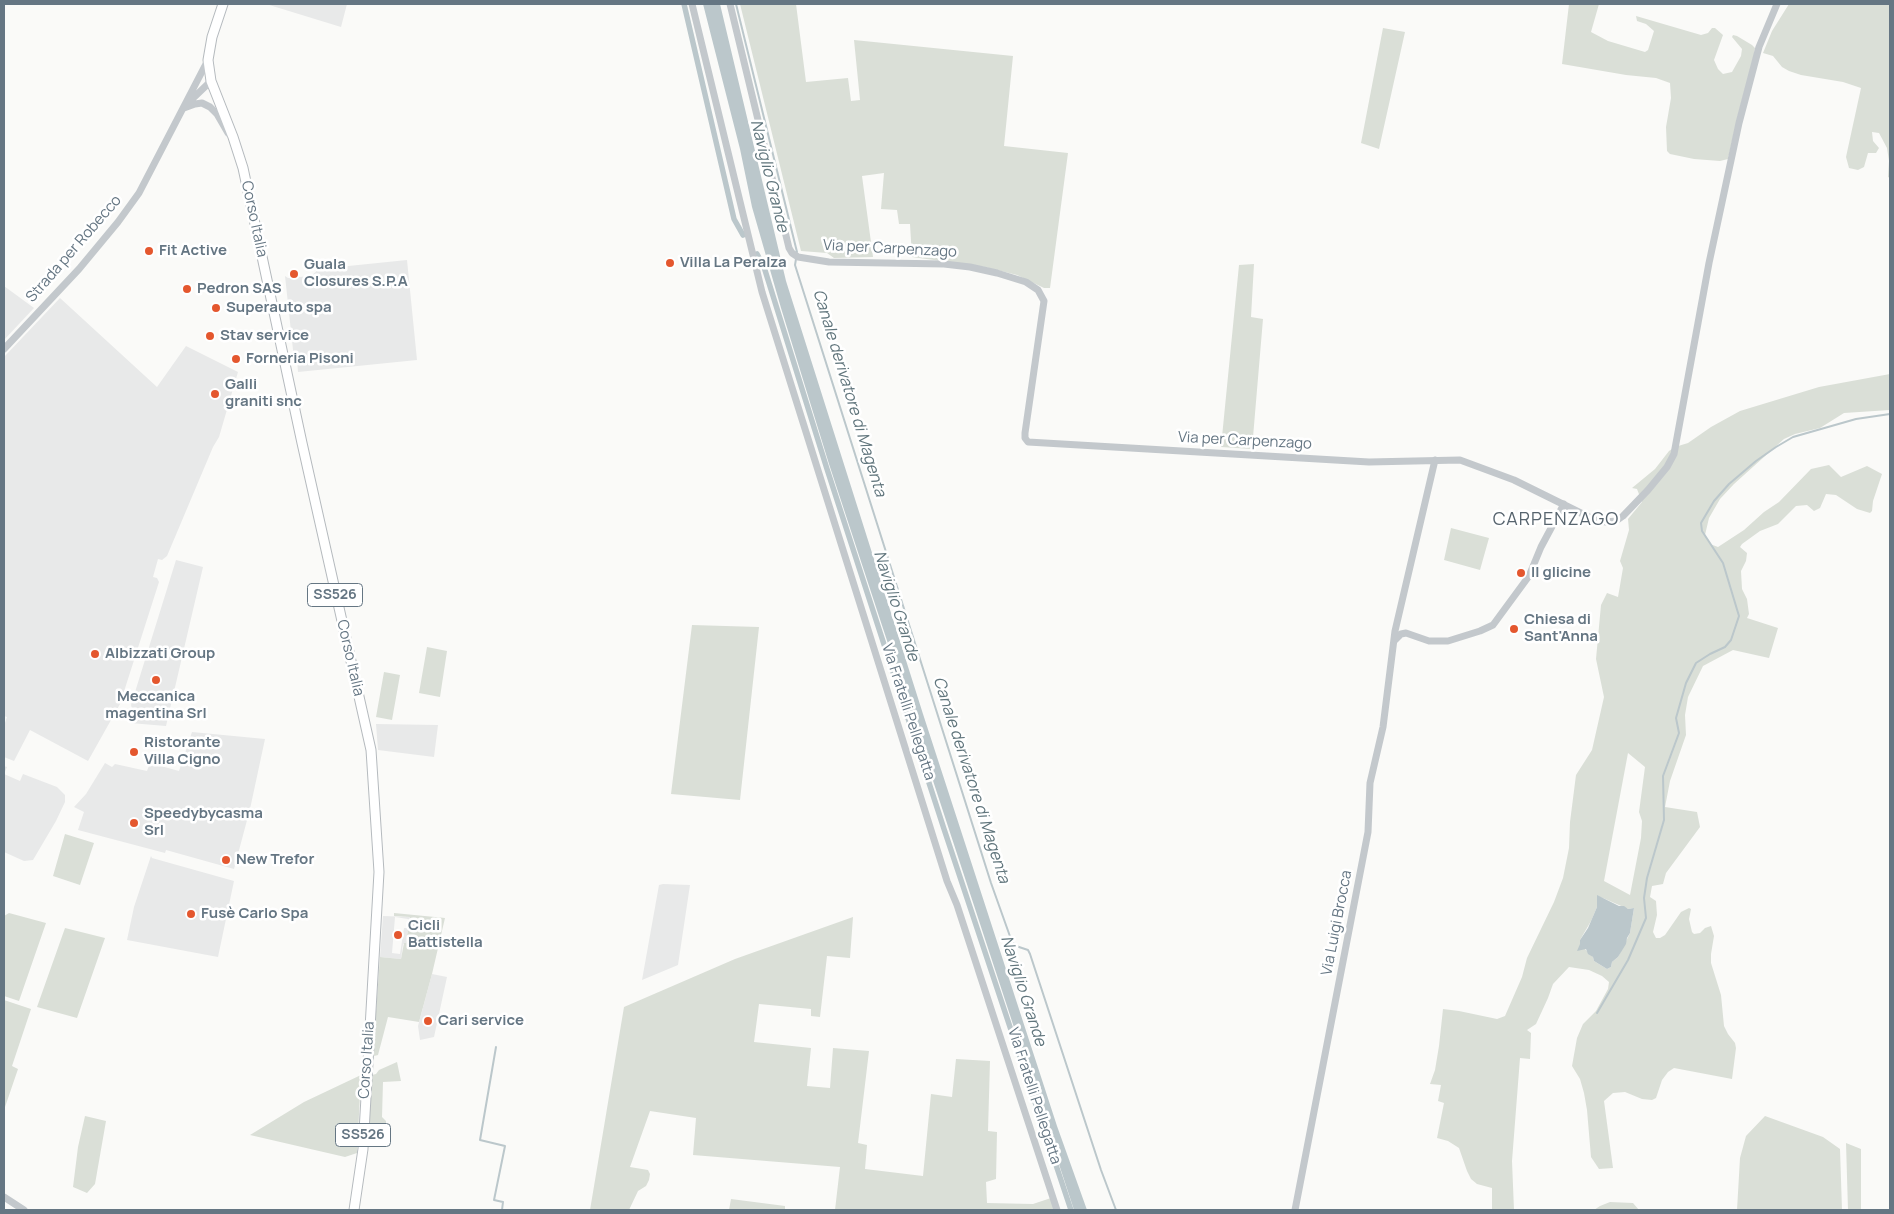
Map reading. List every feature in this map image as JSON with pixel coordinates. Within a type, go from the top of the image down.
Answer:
[{"type":"main road","name":"SS526","points":[[208,60],[212,37],[223,4]]},
{"type":"main road","name":"Corso Italia","points":[[208,60],[211,85],[233,137],[245,177],[371,750],[379,872],[363,1149],[354,1210]]},
{"type":"street","name":"Via Fratelli Pellegatta","points":[[692,4],[762,292],[947,881],[957,904],[1057,1210]]},
{"type":"street","name":"Via per Carpenzago","points":[[730,4],[789,248],[795,255],[829,262],[944,264],[970,267],[1026,282],[1038,290],[1044,301],[1025,433],[1025,438],[1028,442],[1369,462],[1434,460]]},
{"type":"street","points":[[1434,460],[1465,460],[1514,480],[1599,522],[1616,521],[1624,516],[1654,483],[1674,454],[1709,264],[1738,123],[1759,48],[1777,4]]},
{"type":"street","name":"Strada per Robecco","points":[[4,349],[79,268],[118,222],[139,193],[208,60]]},
{"type":"street","name":"Strada per Robecco","points":[[184,108],[211,85]]},
{"type":"street","points":[[195,86],[211,85]]},
{"type":"street","points":[[184,108],[202,103],[210,107],[233,137]]},
{"type":"street","name":"Via Luigi Brocca","points":[[1295,1210],[1368,832],[1370,783],[1383,727],[1397,623],[1434,460]]},
{"type":"street","points":[[1397,623],[1404,633],[1428,641],[1439,642],[1470,635],[1493,624],[1504,612],[1529,576],[1564,504]]},
{"type":"street","points":[[1395,640],[1404,633]]},
{"type":"street","points":[[4,1197],[24,1210]]},
{"type":"shaded area","points":[[266,4],[347,4],[341,27]]},
{"type":"shaded area","points":[[703,4],[720,4],[786,281],[923,714],[1057,1126],[1087,1210],[1074,1210],[829,464],[752,207],[740,149]]},
{"type":"shaded area","points":[[740,4],[796,4],[806,82],[848,78],[851,101],[860,100],[854,40],[1013,56],[1004,146],[1068,153],[1050,288],[1044,288],[1017,275],[985,267],[912,257],[910,224],[899,224],[897,210],[881,209],[884,173],[862,176],[873,257],[834,258],[827,253],[801,251]]},
{"type":"shaded area","points":[[1569,4],[1599,4],[1591,32],[1608,41],[1645,52],[1648,50],[1654,31],[1646,24],[1637,21],[1636,16],[1701,35],[1715,28],[1723,35],[1714,60],[1718,69],[1723,74],[1732,72],[1741,56],[1742,49],[1732,37],[1733,35],[1752,45],[1755,48],[1754,55],[1728,159],[1720,161],[1694,159],[1670,154],[1667,151],[1666,127],[1671,98],[1670,83],[1656,78],[1562,64]]},
{"type":"shaded area","points":[[1789,4],[1890,4],[1890,178],[1888,177],[1889,161],[1887,148],[1879,133],[1872,132],[1873,141],[1879,148],[1876,153],[1868,153],[1864,167],[1858,170],[1849,168],[1846,157],[1861,88],[1843,82],[1801,75],[1789,71],[1782,67],[1773,56],[1763,53],[1772,31]]},
{"type":"shaded area","points":[[1383,28],[1405,32],[1379,149],[1361,143]]},
{"type":"shaded area","name":"Guala Closures S.P.A","points":[[407,260],[417,360],[298,372],[297,359],[294,359],[285,276],[288,278],[311,276],[319,269]]},
{"type":"shaded area","points":[[1254,264],[1251,317],[1263,319],[1252,449],[1221,447],[1239,265]]},
{"type":"shaded area","points":[[4,286],[34,308],[4,340]]},
{"type":"shaded area","points":[[60,298],[157,387],[186,346],[238,372],[219,437],[167,556],[162,560],[158,559],[153,577],[157,578],[159,582],[120,704],[88,761],[30,730],[14,761],[4,757],[4,726],[7,717],[4,716],[4,357]]},
{"type":"shaded area","points":[[1890,374],[1890,410],[1844,413],[1820,428],[1795,434],[1784,439],[1720,499],[1709,518],[1705,535],[1710,544],[1718,547],[1744,530],[1764,512],[1779,502],[1811,469],[1829,465],[1841,477],[1867,466],[1882,474],[1873,501],[1872,511],[1870,513],[1857,509],[1836,495],[1826,494],[1820,508],[1814,511],[1807,505],[1796,506],[1778,524],[1760,531],[1740,547],[1747,553],[1746,561],[1741,571],[1742,589],[1747,599],[1749,614],[1747,618],[1778,628],[1769,658],[1733,650],[1703,666],[1688,697],[1685,715],[1686,735],[1670,781],[1665,807],[1697,812],[1700,827],[1666,873],[1663,884],[1652,886],[1650,897],[1656,901],[1657,915],[1653,932],[1656,938],[1665,935],[1681,912],[1689,908],[1691,909],[1689,919],[1694,934],[1700,933],[1705,928],[1711,926],[1714,936],[1711,963],[1721,995],[1724,1026],[1735,1043],[1736,1048],[1732,1079],[1674,1068],[1662,1080],[1656,1098],[1652,1100],[1642,1099],[1625,1092],[1613,1093],[1604,1101],[1613,1168],[1599,1169],[1591,1157],[1584,1093],[1580,1079],[1572,1066],[1577,1038],[1583,1024],[1596,1011],[1608,989],[1609,982],[1602,976],[1589,970],[1569,967],[1553,984],[1536,1024],[1527,1030],[1531,1033],[1530,1059],[1520,1058],[1512,1161],[1514,1210],[1492,1210],[1492,1188],[1477,1184],[1471,1179],[1459,1148],[1448,1141],[1437,1138],[1444,1103],[1438,1101],[1441,1085],[1430,1084],[1435,1070],[1443,1009],[1497,1019],[1505,1016],[1522,977],[1527,958],[1554,902],[1563,878],[1569,848],[1576,775],[1592,750],[1604,697],[1596,659],[1601,605],[1607,593],[1618,597],[1623,568],[1620,561],[1629,530],[1628,519],[1642,502],[1637,489],[1632,488],[1655,469],[1669,451],[1688,443],[1711,427],[1740,411],[1819,387]],"holes":[[[1628,753],[1645,767],[1639,812],[1642,821],[1641,838],[1630,895],[1604,881]],[[1598,897],[1628,909],[1634,908],[1630,933],[1618,957],[1612,962],[1611,967],[1607,969],[1594,961],[1593,957],[1580,944],[1580,940],[1597,907]]]},
{"type":"shaded area","points":[[1451,528],[1489,538],[1480,570],[1444,560]]},
{"type":"shaded area","points":[[176,560],[203,567],[166,726],[130,723],[134,716],[131,705]]},
{"type":"shaded area","points":[[692,625],[759,627],[740,800],[671,794]]},
{"type":"shaded area","points":[[427,647],[447,651],[440,697],[419,693]]},
{"type":"shaded area","points":[[384,672],[400,675],[392,720],[376,717]]},
{"type":"shaded area","points":[[376,724],[438,725],[434,757],[378,750]]},
{"type":"shaded area","points":[[192,732],[265,739],[250,809],[234,869],[166,850],[165,853],[78,830],[84,812],[74,807],[86,794],[105,763],[112,767],[115,764],[147,771],[150,763],[179,771]]},
{"type":"shaded area","points":[[4,774],[20,781],[23,774],[57,787],[65,795],[65,802],[56,821],[33,860],[24,861],[4,852]]},
{"type":"shaded area","points":[[65,834],[94,843],[80,885],[53,876]]},
{"type":"shaded area","points":[[151,856],[152,858],[234,881],[218,957],[127,940],[134,907]]},
{"type":"shaded area","points":[[659,885],[690,885],[678,965],[642,980]]},
{"type":"shaded area","points":[[1597,895],[1619,906],[1624,906],[1628,909],[1634,908],[1630,933],[1626,944],[1618,957],[1612,962],[1611,967],[1607,969],[1594,961],[1586,949],[1577,951],[1580,940],[1588,928],[1597,907]]},
{"type":"shaded area","points":[[9,913],[46,923],[19,1001],[4,996],[4,916]]},
{"type":"shaded area","points":[[394,913],[445,918],[419,1022],[388,1017],[378,1055],[374,1056],[380,957],[401,959],[404,943],[406,943],[410,917],[394,916]]},
{"type":"shaded area","points":[[383,916],[410,917],[406,943],[403,944],[401,959],[380,957]],"holes":[[[395,917],[408,919],[407,928],[404,928],[400,954],[392,953]]]},
{"type":"shaded area","points":[[853,917],[850,958],[827,956],[820,1017],[811,1016],[811,1009],[759,1004],[754,1042],[811,1048],[807,1086],[830,1088],[833,1048],[869,1051],[858,1143],[867,1145],[865,1169],[923,1176],[931,1094],[952,1097],[956,1059],[990,1061],[988,1131],[997,1132],[996,1179],[986,1182],[987,1203],[1033,1204],[1051,1198],[1055,1210],[835,1210],[840,1167],[693,1155],[696,1118],[650,1111],[630,1167],[648,1170],[650,1174],[646,1186],[638,1191],[629,1210],[590,1210],[624,1007],[735,959]]},
{"type":"shaded area","points":[[65,928],[105,938],[77,1018],[37,1007]]},
{"type":"shaded area","points":[[432,974],[447,977],[434,1037],[420,1040],[418,1026]]},
{"type":"shaded area","points":[[4,1000],[31,1009],[12,1066],[18,1069],[4,1110]]},
{"type":"shaded area","points":[[397,1062],[401,1081],[383,1082],[382,1117],[386,1121],[386,1128],[384,1131],[375,1129],[371,1134],[368,1132],[372,1075]]},
{"type":"shaded area","points":[[361,1075],[357,1153],[345,1157],[250,1135],[304,1102]]},
{"type":"shaded area","points":[[85,1116],[106,1121],[95,1184],[87,1193],[73,1187],[78,1147]]},
{"type":"shaded area","points":[[1765,1116],[1823,1137],[1840,1149],[1842,1210],[1737,1210],[1740,1158],[1746,1136]]},
{"type":"shaded area","points":[[1846,1143],[1861,1149],[1861,1210],[1848,1210]]},
{"type":"shaded area","points":[[731,1199],[785,1206],[785,1210],[729,1210]]},
{"type":"shaded area","points":[[1610,1202],[1633,1203],[1639,1210],[1594,1210]]},
{"type":"waterway","points":[[684,4],[734,219],[743,235]]},
{"type":"waterway","name":"Canale derivatore di Magenta","points":[[736,4],[797,252]]},
{"type":"waterway","points":[[757,254],[764,267],[827,469],[944,829],[1071,1210]]},
{"type":"waterway","name":"Canale derivatore di Magenta","points":[[796,259],[795,265],[991,883],[1012,942],[1016,946],[1028,950],[1030,954],[1116,1210]]},
{"type":"waterway","points":[[1597,1013],[1628,960],[1646,918],[1644,898],[1647,878],[1664,820],[1663,776],[1679,733],[1676,718],[1686,683],[1696,663],[1725,647],[1731,640],[1739,616],[1723,563],[1702,531],[1701,523],[1714,501],[1729,484],[1756,461],[1793,437],[1856,419],[1890,414]]},
{"type":"waterway","points":[[496,1047],[480,1140],[505,1146],[494,1200],[503,1202],[502,1210]]},
{"type":"place","name":"Fit Active","points":[[149,251]]},
{"type":"place","name":"Villa La Peralza","points":[[670,263]]},
{"type":"place","name":"Guala Closures S.P.A","points":[[294,274]]},
{"type":"place","name":"Pedron SAS","points":[[187,289]]},
{"type":"place","name":"Superauto spa","points":[[216,308]]},
{"type":"place","name":"Stav service","points":[[210,336]]},
{"type":"place","name":"Forneria Pisoni","points":[[236,359]]},
{"type":"place","name":"Galli graniti snc","points":[[215,394]]},
{"type":"place","name":"Il glicine","points":[[1521,573]]},
{"type":"place","name":"Chiesa di Sant'Anna","points":[[1514,629]]},
{"type":"place","name":"Albizzati Group","points":[[95,654]]},
{"type":"place","name":"Meccanica magentina Srl","points":[[156,680]]},
{"type":"place","name":"Ristorante Villa Cigno","points":[[134,752]]},
{"type":"place","name":"Speedybycasma Srl","points":[[134,823]]},
{"type":"place","name":"New Trefor","points":[[226,860]]},
{"type":"place","name":"Fusè Carlo Spa","points":[[191,914]]},
{"type":"place","name":"Cicli Battistella","points":[[398,935]]},
{"type":"place","name":"Cari service","points":[[428,1021]]},
{"type":"district","name":"CARPENZAGO","points":[[1556,520]]},
{"type":"water label","name":"Naviglio Grande","points":[[769,176]]},
{"type":"water label","name":"Naviglio Grande","points":[[896,606]]},
{"type":"water label","name":"Naviglio Grande","points":[[1023,991]]}]
